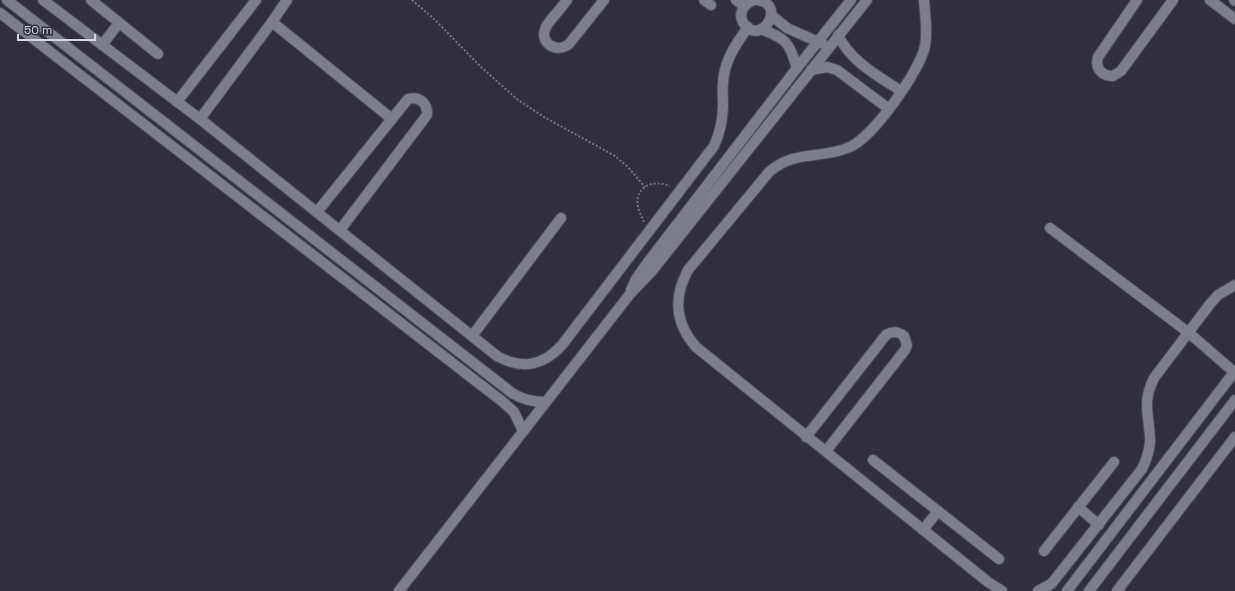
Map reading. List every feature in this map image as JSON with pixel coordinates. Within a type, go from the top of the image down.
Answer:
[{"type":"street","points":[[7,0],[512,393],[525,400],[546,402]]},
{"type":"street","points":[[43,0],[200,119],[497,356],[516,364],[537,363],[547,359],[555,353],[708,155],[718,137],[723,114],[722,83],[724,72],[734,48],[748,27]]},
{"type":"street","points":[[90,0],[158,54]]},
{"type":"street","points":[[177,102],[256,0]]},
{"type":"street","points":[[200,119],[287,0]]},
{"type":"street","points":[[567,0],[546,28],[545,38],[549,45],[553,47],[562,48],[569,44],[604,0]]},
{"type":"street","points":[[630,294],[636,279],[644,266],[851,0]]},
{"type":"street","points":[[399,591],[630,294],[652,271],[867,0]]},
{"type":"street","points":[[924,0],[926,44],[923,54],[889,109],[868,134],[858,143],[849,148],[834,152],[803,156],[782,162],[769,172],[688,270],[680,289],[678,310],[684,330],[696,347],[806,437],[988,582],[1002,591]]},
{"type":"street","points":[[1137,0],[1098,56],[1096,62],[1097,67],[1103,74],[1113,76],[1122,71],[1173,0]]},
{"type":"street","points":[[1210,0],[1235,19]]},
{"type":"street","points":[[761,29],[769,23],[771,15],[770,10],[762,1],[740,3],[742,20],[748,27],[752,29],[761,29],[785,40],[797,68]]},
{"type":"street","points":[[0,13],[504,402],[514,412],[524,431]]},
{"type":"street","points":[[771,15],[787,28],[819,41],[829,48]]},
{"type":"street","points":[[272,22],[392,119]]},
{"type":"street","points":[[102,45],[119,23]]},
{"type":"street","points":[[838,35],[852,56],[901,91]]},
{"type":"street","points":[[811,70],[827,67],[838,70],[889,109]]},
{"type":"street","points":[[317,212],[408,99],[416,98],[422,101],[427,107],[427,115],[340,230]]},
{"type":"street","points":[[472,336],[561,218]]},
{"type":"street","points":[[1050,228],[1188,333],[1235,372],[1067,591]]},
{"type":"street","points":[[1038,591],[1051,584],[1137,477],[1149,452],[1150,442],[1146,406],[1150,385],[1213,300],[1224,291],[1235,285]]},
{"type":"street","points":[[806,437],[886,336],[895,332],[904,336],[907,345],[905,350],[826,452]]},
{"type":"street","points":[[1089,591],[1235,400]]},
{"type":"street","points":[[1117,591],[1234,439]]},
{"type":"street","points":[[873,460],[999,559]]},
{"type":"street","points":[[1044,551],[1114,462]]},
{"type":"street","points":[[1078,507],[1099,525]]},
{"type":"street","points":[[923,530],[938,511]]},
{"type":"path","points":[[412,0],[433,18],[485,71],[518,100],[544,117],[612,154],[628,168],[645,187]]},
{"type":"path","points":[[649,232],[638,207],[639,196],[645,187],[652,183],[660,183],[681,191]]}]
